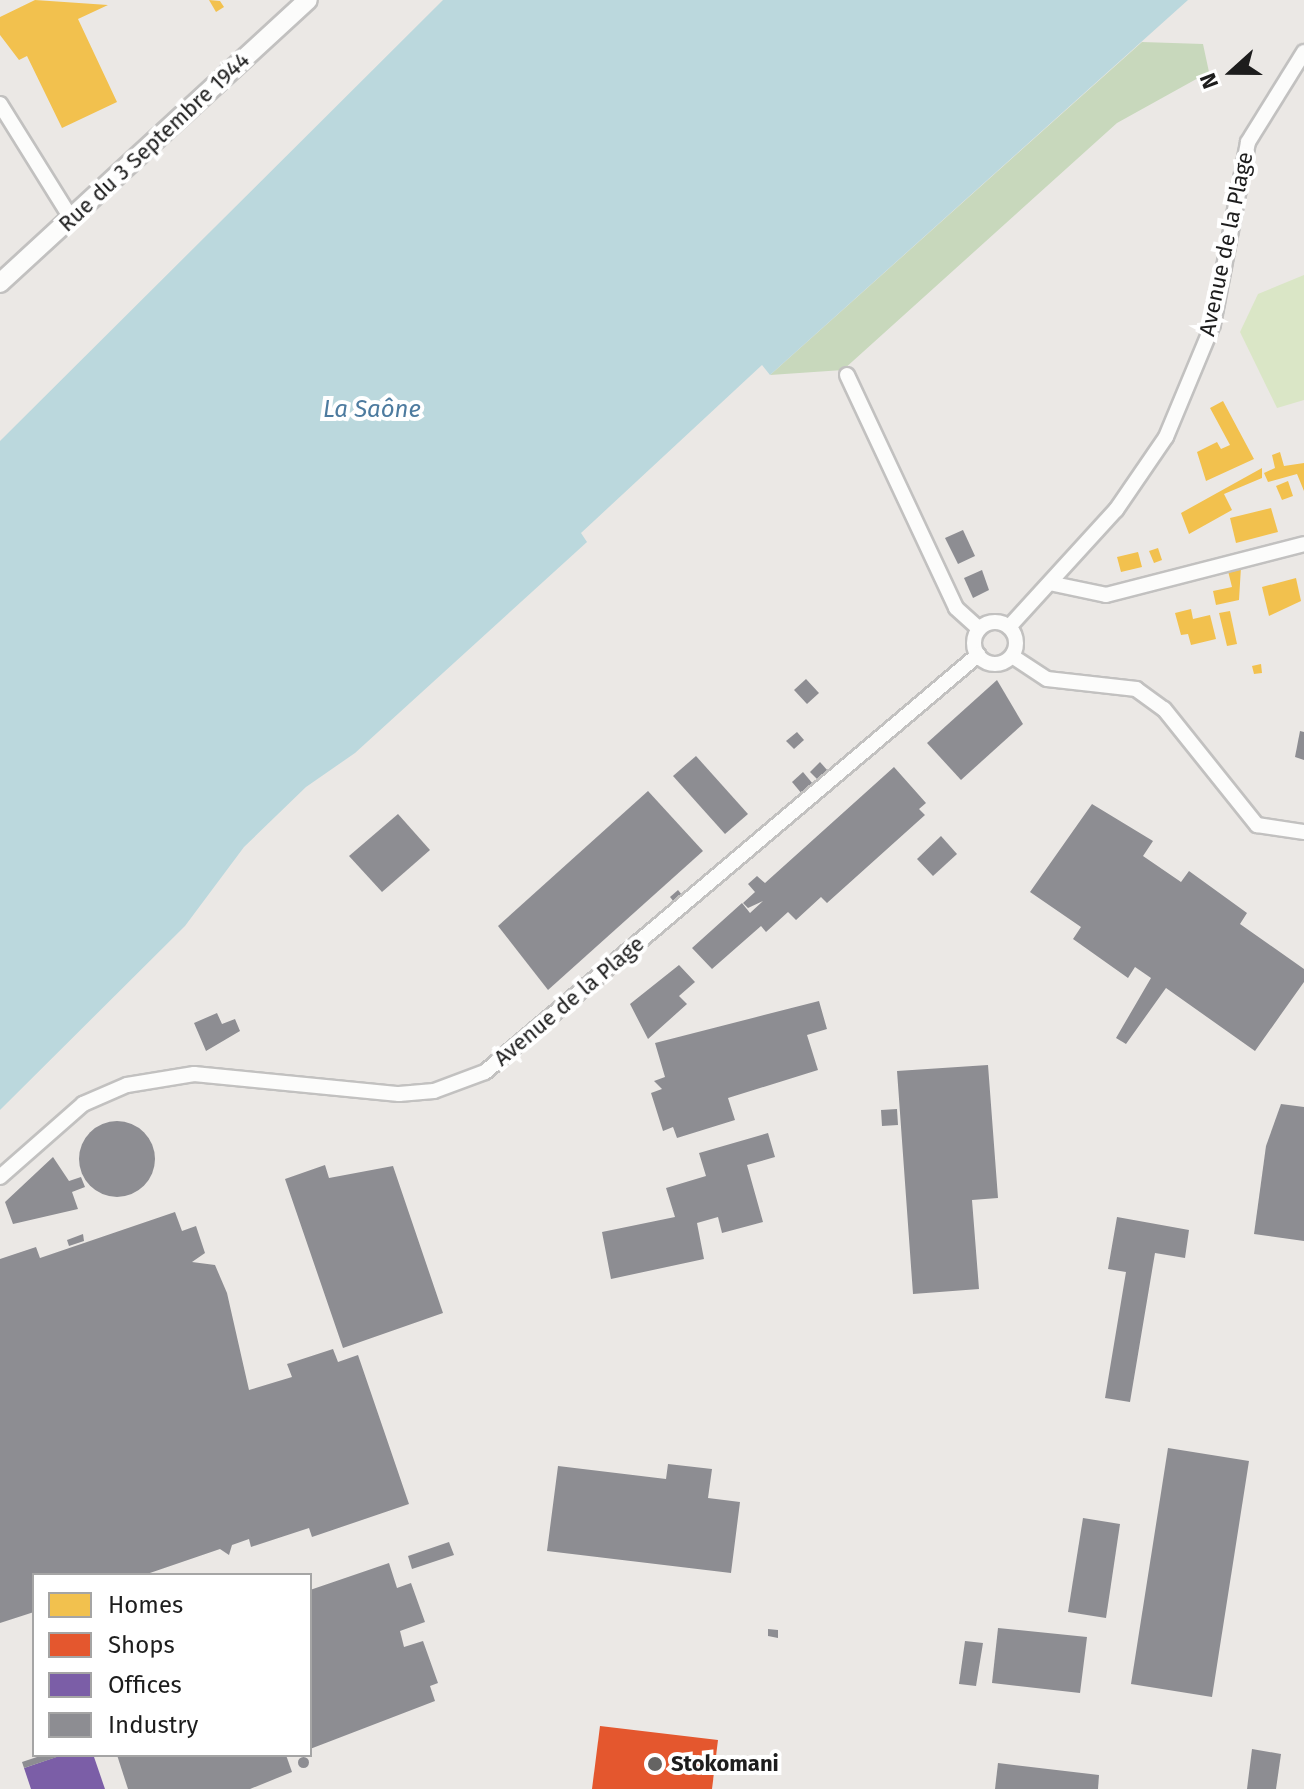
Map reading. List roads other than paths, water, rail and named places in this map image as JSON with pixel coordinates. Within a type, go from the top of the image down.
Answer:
[{"type":"street","name":"Rue du 3 Septembre 1944","points":[[0,283],[308,0]]},
{"type":"street","name":"Avenue de la Plage","points":[[1009,627],[1054,584],[1166,437],[1213,324],[1248,142],[1304,52]]},
{"type":"street","points":[[0,104],[71,218]]},
{"type":"street","points":[[847,375],[956,608],[979,629],[978,655],[990,664],[1012,656]]},
{"type":"street","points":[[1054,584],[1106,595],[1304,544]]},
{"type":"street","points":[[979,629],[990,622],[1009,627],[1016,641],[1012,656]]},
{"type":"street","name":"Avenue de la Plage","points":[[0,1177],[83,1104],[127,1085],[194,1074],[399,1094],[434,1091],[485,1072],[978,655]]},
{"type":"street","points":[[1012,656],[1047,679],[1136,689],[1164,709],[1257,825],[1304,832]]},
{"type":"water","name":"La Saône","points":[[443,0],[1188,0],[770,375],[762,365],[581,533],[587,542],[355,753],[306,787],[244,847],[185,926],[0,1110],[0,441]]},
{"type":"place","name":"Stokomani","points":[[655,1764]]}]
